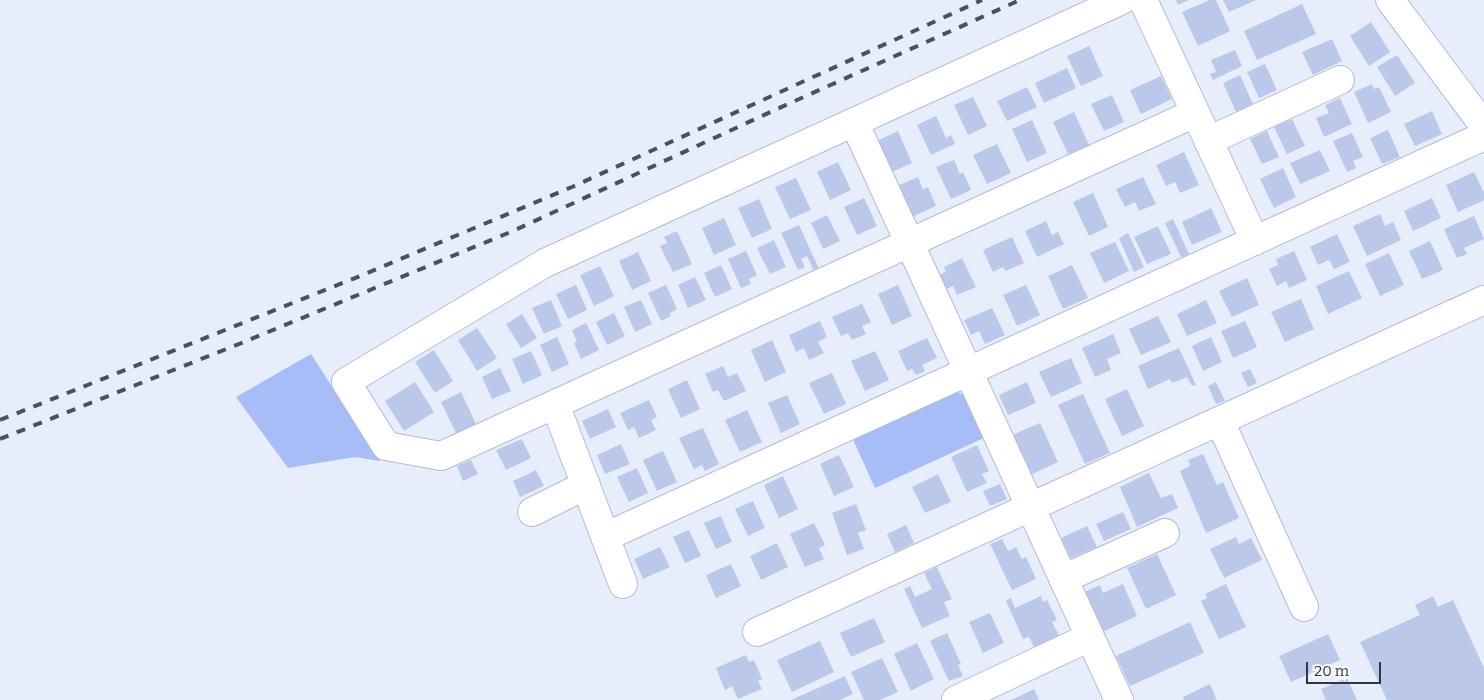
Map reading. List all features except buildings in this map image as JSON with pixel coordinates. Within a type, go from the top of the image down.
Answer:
[{"type":"street","points":[[1122,0],[544,263],[346,382],[386,446],[441,456],[1196,113]]},
{"type":"street","points":[[1143,0],[1255,241]]},
{"type":"street","points":[[1390,0],[1484,126]]},
{"type":"street","points":[[1208,141],[1340,80]]},
{"type":"street","points":[[854,122],[1119,700]]},
{"type":"street","points":[[605,537],[1484,136]]},
{"type":"street","points":[[757,632],[1484,300]]},
{"type":"street","points":[[555,404],[623,584]]},
{"type":"street","points":[[1220,421],[1304,607]]},
{"type":"street","points":[[532,512],[586,485]]},
{"type":"street","points":[[1063,579],[1165,533]]},
{"type":"street","points":[[956,700],[1090,637]]},
{"type":"shaded area","points":[[311,354],[380,461],[355,457],[288,468],[236,397]]},
{"type":"shaded area","points":[[951,389],[968,397],[986,437],[875,488],[851,435]]},
{"type":"railway","points":[[0,420],[360,276],[572,187],[982,0]]},
{"type":"railway","points":[[0,439],[239,344],[513,231],[777,109],[1020,0]]}]
